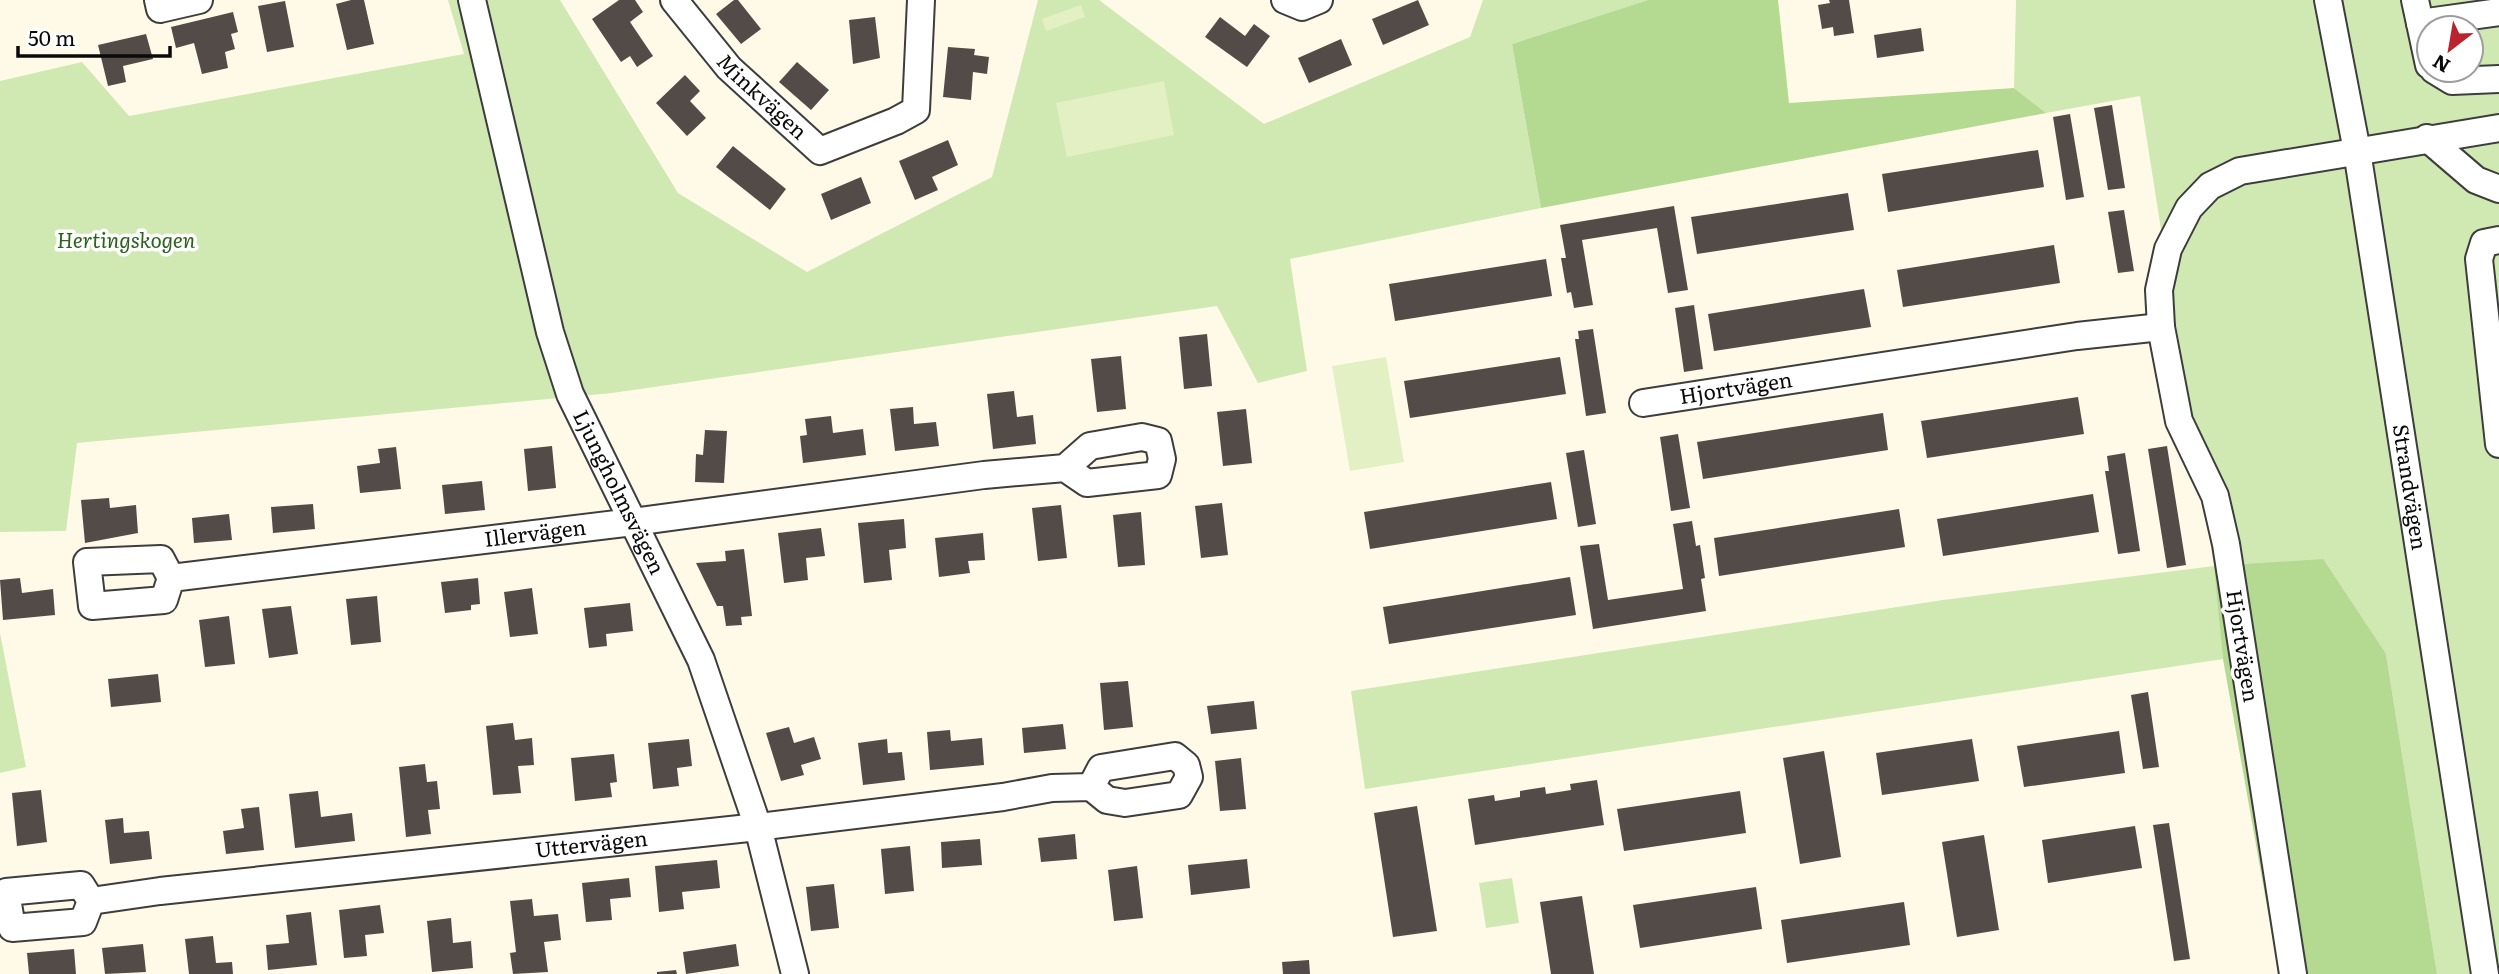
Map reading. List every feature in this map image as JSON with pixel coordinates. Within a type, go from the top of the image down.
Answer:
[{"type":"street","points":[[158,0],[160,9],[199,0]]},
{"type":"street","name":"Ljungholmsvägen","points":[[472,0],[550,332],[570,394],[701,660],[758,827],[795,974]]},
{"type":"street","name":"Minkvägen","points":[[674,0],[729,68],[820,151],[868,133],[916,110],[921,0]]},
{"type":"street","points":[[1285,0],[1302,7],[1320,0]]},
{"type":"street","name":"Strandvägen","points":[[2328,0],[2357,151],[2485,974]]},
{"type":"street","points":[[2417,11],[2499,12]]},
{"type":"street","name":"Hjortvägen","points":[[2293,974],[2226,544],[2215,496],[2179,421],[2161,327],[2159,290],[2168,249],[2189,208],[2210,186],[2240,172],[2427,138],[2499,128]]},
{"type":"street","points":[[2427,138],[2476,180],[2499,189]]},
{"type":"street","points":[[2499,240],[2487,241],[2480,252],[2491,310],[2499,444]]},
{"type":"street","name":"Hjortvägen","points":[[1643,403],[2077,335],[2161,327]]},
{"type":"street","name":"Illervägen","points":[[171,578],[633,522],[984,475],[1065,468]]},
{"type":"street","name":"Uttervägen","points":[[91,901],[758,827],[1052,788],[1091,788]]},
{"type":"green space","name":"Hertingskogen","points":[[448,0],[560,0],[678,193],[807,272],[992,177],[1038,0],[1099,0],[1264,124],[1470,37],[1483,0],[1648,0],[1512,44],[1541,208],[1290,259],[1307,371],[1258,383],[1217,306],[612,393],[77,443],[66,531],[0,532],[0,81],[82,62],[129,116],[464,54]]},
{"type":"green space","points":[[1648,0],[1778,0],[1789,103],[2014,88],[2046,113],[1541,208],[1512,44]]},
{"type":"green space","points":[[2016,0],[2499,0],[2499,974],[2437,974],[2386,654],[2215,566],[2223,659],[1365,789],[1351,691],[1943,600],[2214,566],[2140,96],[2046,113],[2014,88]]},
{"type":"green space","points":[[1081,5],[1085,17],[1046,31],[1042,19]]},
{"type":"green space","points":[[1164,81],[1174,135],[1067,157],[1056,103]]},
{"type":"green space","points":[[1386,357],[1404,462],[1350,471],[1332,366]]},
{"type":"green space","points":[[2323,559],[2386,654],[2437,974],[2279,974],[2223,659],[2214,566]]},
{"type":"green space","points":[[0,633],[26,767],[0,773]]},
{"type":"green space","points":[[1512,878],[1519,923],[1486,928],[1479,883]]},
{"type":"building","points":[[364,0],[374,44],[347,50],[336,4]]},
{"type":"building","points":[[619,0],[635,0],[643,12],[630,22],[653,56],[637,67],[630,56],[621,62],[592,19]]},
{"type":"building","points":[[734,0],[738,0],[761,29],[741,44],[716,14]]},
{"type":"building","points":[[1418,0],[1429,25],[1383,45],[1372,19]]},
{"type":"building","points":[[1829,0],[1849,0],[1854,33],[1834,36],[1833,27],[1822,29],[1818,5],[1830,3]]},
{"type":"building","points":[[285,1],[294,47],[267,52],[258,6]]},
{"type":"building","points":[[233,12],[238,32],[231,34],[235,49],[225,52],[228,68],[202,74],[194,43],[176,48],[171,27]]},
{"type":"building","points":[[875,17],[880,58],[853,64],[849,20]]},
{"type":"building","points":[[1220,17],[1245,36],[1254,24],[1270,36],[1247,67],[1205,37]]},
{"type":"building","points":[[1921,28],[1924,51],[1877,58],[1874,35]]},
{"type":"building","points":[[146,34],[153,59],[123,66],[126,82],[108,86],[98,45]]},
{"type":"building","points":[[1341,39],[1352,65],[1309,83],[1298,58]]},
{"type":"building","points":[[948,47],[975,49],[974,55],[989,57],[987,74],[973,72],[971,100],[943,97]]},
{"type":"building","points":[[797,62],[829,90],[811,110],[779,82]]},
{"type":"building","points":[[685,75],[700,91],[690,101],[706,118],[687,136],[656,103]]},
{"type":"building","points":[[2112,105],[2125,188],[2108,190],[2094,108]]},
{"type":"building","points":[[2070,114],[2084,197],[2066,200],[2053,117]]},
{"type":"building","points":[[948,140],[958,165],[932,177],[938,190],[915,200],[899,161]]},
{"type":"building","points":[[733,146],[786,189],[770,210],[716,167]]},
{"type":"building","points":[[2038,150],[2044,187],[1888,212],[1882,174]]},
{"type":"building","points":[[861,177],[871,203],[831,220],[821,194]]},
{"type":"building","points":[[1848,193],[1854,230],[1697,254],[1691,217]]},
{"type":"building","points":[[1674,206],[1688,290],[1668,293],[1657,228],[1582,240],[1593,305],[1574,308],[1571,292],[1567,293],[1561,258],[1566,258],[1560,225]]},
{"type":"building","points":[[2124,210],[2134,271],[2118,273],[2108,212]]},
{"type":"building","points":[[2054,245],[2060,283],[1903,307],[1897,270]]},
{"type":"building","points":[[1546,259],[1552,296],[1395,321],[1389,284]]},
{"type":"building","points":[[1864,289],[1871,327],[1714,351],[1708,314]]},
{"type":"building","points":[[1694,305],[1703,369],[1684,372],[1675,308]]},
{"type":"building","points":[[1593,329],[1606,413],[1586,416],[1575,339],[1579,339],[1578,331]]},
{"type":"building","points":[[1207,334],[1212,386],[1184,389],[1179,337]]},
{"type":"building","points":[[1121,356],[1126,409],[1097,412],[1091,359]]},
{"type":"building","points":[[1560,357],[1566,394],[1410,418],[1404,381]]},
{"type":"building","points":[[1014,391],[1017,417],[1033,415],[1036,444],[993,449],[987,394]]},
{"type":"building","points":[[2078,397],[2084,434],[1927,458],[1921,421]]},
{"type":"building","points":[[913,407],[914,424],[936,422],[939,446],[895,451],[890,409]]},
{"type":"building","points":[[1246,409],[1252,463],[1223,466],[1217,412]]},
{"type":"building","points":[[1883,413],[1888,450],[1703,479],[1697,442]]},
{"type":"building","points":[[831,416],[833,433],[863,429],[866,455],[803,463],[800,436],[807,435],[805,419]]},
{"type":"building","points":[[705,430],[727,431],[724,483],[695,482],[696,454],[703,455]]},
{"type":"building","points":[[1678,434],[1690,508],[1671,511],[1660,437]]},
{"type":"building","points":[[552,446],[556,488],[528,491],[524,449]]},
{"type":"building","points":[[2167,446],[2186,565],[2167,568],[2148,449]]},
{"type":"building","points":[[396,447],[401,489],[360,493],[357,466],[380,463],[378,449]]},
{"type":"building","points":[[1584,450],[1596,524],[1578,527],[1566,453]]},
{"type":"building","points":[[2125,453],[2140,551],[2118,554],[2105,471],[2109,471],[2107,456]]},
{"type":"building","points":[[482,481],[485,510],[445,514],[442,485]]},
{"type":"building","points":[[1551,482],[1557,519],[1370,549],[1364,512]]},
{"type":"building","points":[[2093,494],[2099,532],[1943,556],[1937,519]]},
{"type":"building","points":[[109,498],[110,508],[136,505],[138,533],[85,543],[81,500]]},
{"type":"building","points":[[1222,503],[1228,555],[1201,558],[1195,506]]},
{"type":"building","points":[[313,504],[315,529],[273,533],[271,507]]},
{"type":"building","points":[[1061,505],[1067,558],[1038,561],[1032,508]]},
{"type":"building","points":[[1899,509],[1905,547],[1719,576],[1714,538]]},
{"type":"building","points":[[1141,512],[1145,565],[1118,567],[1113,515]]},
{"type":"building","points":[[229,514],[232,540],[194,543],[192,518]]},
{"type":"building","points":[[904,519],[906,548],[889,550],[892,580],[864,583],[858,523]]},
{"type":"building","points":[[1692,521],[1696,546],[1700,545],[1706,611],[1593,629],[1580,546],[1599,544],[1608,600],[1683,589],[1673,524]]},
{"type":"building","points":[[821,528],[825,556],[806,558],[808,580],[784,583],[778,533]]},
{"type":"building","points":[[983,533],[985,560],[968,561],[970,573],[939,577],[935,538]]},
{"type":"building","points":[[744,549],[752,616],[741,617],[742,625],[726,626],[723,606],[717,606],[696,563],[726,561],[725,551]]},
{"type":"building","points":[[1570,577],[1576,615],[1389,644],[1383,607]]},
{"type":"building","points":[[20,578],[22,593],[53,589],[55,615],[3,620],[0,580]]},
{"type":"building","points":[[478,578],[480,604],[471,605],[471,610],[445,613],[441,582]]},
{"type":"building","points":[[532,588],[538,634],[510,637],[504,592]]},
{"type":"building","points":[[377,596],[381,642],[351,645],[346,599]]},
{"type":"building","points":[[630,603],[633,631],[606,634],[607,646],[589,648],[584,608]]},
{"type":"building","points":[[291,606],[298,654],[269,658],[262,609]]},
{"type":"building","points":[[229,616],[235,664],[205,667],[199,620]]},
{"type":"building","points":[[158,674],[161,702],[111,707],[108,679]]},
{"type":"building","points":[[1128,681],[1133,727],[1104,730],[1100,683]]},
{"type":"building","points":[[2148,692],[2159,767],[2143,769],[2131,695]]},
{"type":"building","points":[[1254,701],[1257,729],[1211,734],[1207,706]]},
{"type":"building","points":[[513,723],[515,740],[532,738],[534,765],[518,766],[521,793],[493,795],[486,726]]},
{"type":"building","points":[[1063,724],[1066,749],[1024,753],[1022,728]]},
{"type":"building","points":[[789,727],[794,743],[814,737],[821,759],[801,765],[804,775],[781,781],[766,733]]},
{"type":"building","points":[[950,730],[951,741],[982,738],[984,765],[930,770],[927,732]]},
{"type":"building","points":[[2119,731],[2125,773],[2024,787],[2017,746]]},
{"type":"building","points":[[689,739],[692,766],[677,768],[679,786],[653,789],[648,743]]},
{"type":"building","points":[[887,739],[888,753],[902,752],[905,780],[863,785],[858,743]]},
{"type":"building","points":[[1972,739],[1979,781],[1882,795],[1876,753]]},
{"type":"building","points":[[1824,751],[1841,857],[1800,864],[1783,758]]},
{"type":"building","points":[[614,754],[617,782],[610,783],[612,797],[575,801],[571,758]]},
{"type":"building","points":[[1241,758],[1246,809],[1220,811],[1215,761]]},
{"type":"building","points":[[425,764],[427,782],[437,781],[440,809],[428,810],[431,834],[406,837],[399,767]]},
{"type":"building","points":[[1597,780],[1604,825],[1475,845],[1468,799],[1494,795],[1495,801],[1520,797],[1520,791],[1545,787],[1546,794],[1571,790],[1570,784]]},
{"type":"building","points":[[41,790],[47,842],[17,846],[12,793]]},
{"type":"building","points":[[318,791],[321,817],[352,813],[355,841],[295,848],[289,794]]},
{"type":"building","points":[[1740,791],[1746,833],[1624,851],[1617,809]]},
{"type":"building","points":[[1417,806],[1437,931],[1393,937],[1374,813]]},
{"type":"building","points":[[259,807],[264,850],[226,854],[223,831],[244,828],[241,809]]},
{"type":"building","points":[[123,818],[124,833],[149,831],[152,859],[110,864],[105,820]]},
{"type":"building","points":[[2169,823],[2190,959],[2174,961],[2153,825]]},
{"type":"building","points":[[2135,826],[2142,868],[2048,883],[2042,840]]},
{"type":"building","points":[[1075,834],[1077,859],[1041,862],[1038,838]]},
{"type":"building","points":[[1984,835],[1999,930],[1957,937],[1942,842]]},
{"type":"building","points":[[980,839],[982,865],[942,868],[941,842]]},
{"type":"building","points":[[910,846],[914,891],[885,894],[881,849]]},
{"type":"building","points":[[1247,859],[1250,888],[1191,895],[1188,865]]},
{"type":"building","points":[[717,860],[720,888],[682,892],[684,909],[659,912],[655,866]]},
{"type":"building","points":[[1137,866],[1143,918],[1114,921],[1108,870]]},
{"type":"building","points":[[629,878],[631,897],[610,899],[612,920],[586,922],[582,883]]},
{"type":"building","points":[[834,884],[839,928],[811,931],[806,887]]},
{"type":"building","points":[[1756,887],[1762,929],[1640,948],[1633,905]]},
{"type":"building","points":[[1582,896],[1594,974],[1551,974],[1540,902]]},
{"type":"building","points":[[532,899],[534,916],[558,914],[561,940],[544,942],[548,972],[513,974],[510,953],[516,952],[510,901]]},
{"type":"building","points":[[1904,902],[1910,945],[1787,963],[1781,920]]},
{"type":"building","points":[[380,905],[384,933],[365,935],[367,956],[344,958],[339,910]]},
{"type":"building","points":[[311,912],[317,965],[268,970],[266,945],[289,943],[286,915]]},
{"type":"building","points":[[451,918],[453,943],[471,941],[473,968],[432,972],[427,921]]},
{"type":"building","points":[[213,936],[216,963],[232,962],[233,974],[189,974],[185,939]]},
{"type":"building","points":[[143,944],[146,972],[105,974],[102,948]]},
{"type":"building","points":[[736,944],[739,966],[686,974],[683,952]]},
{"type":"building","points":[[74,949],[76,974],[29,974],[27,953]]},
{"type":"building","points":[[1309,960],[1310,974],[1283,974],[1282,962]]},
{"type":"building","points":[[676,970],[677,974],[657,974],[657,972]]}]
